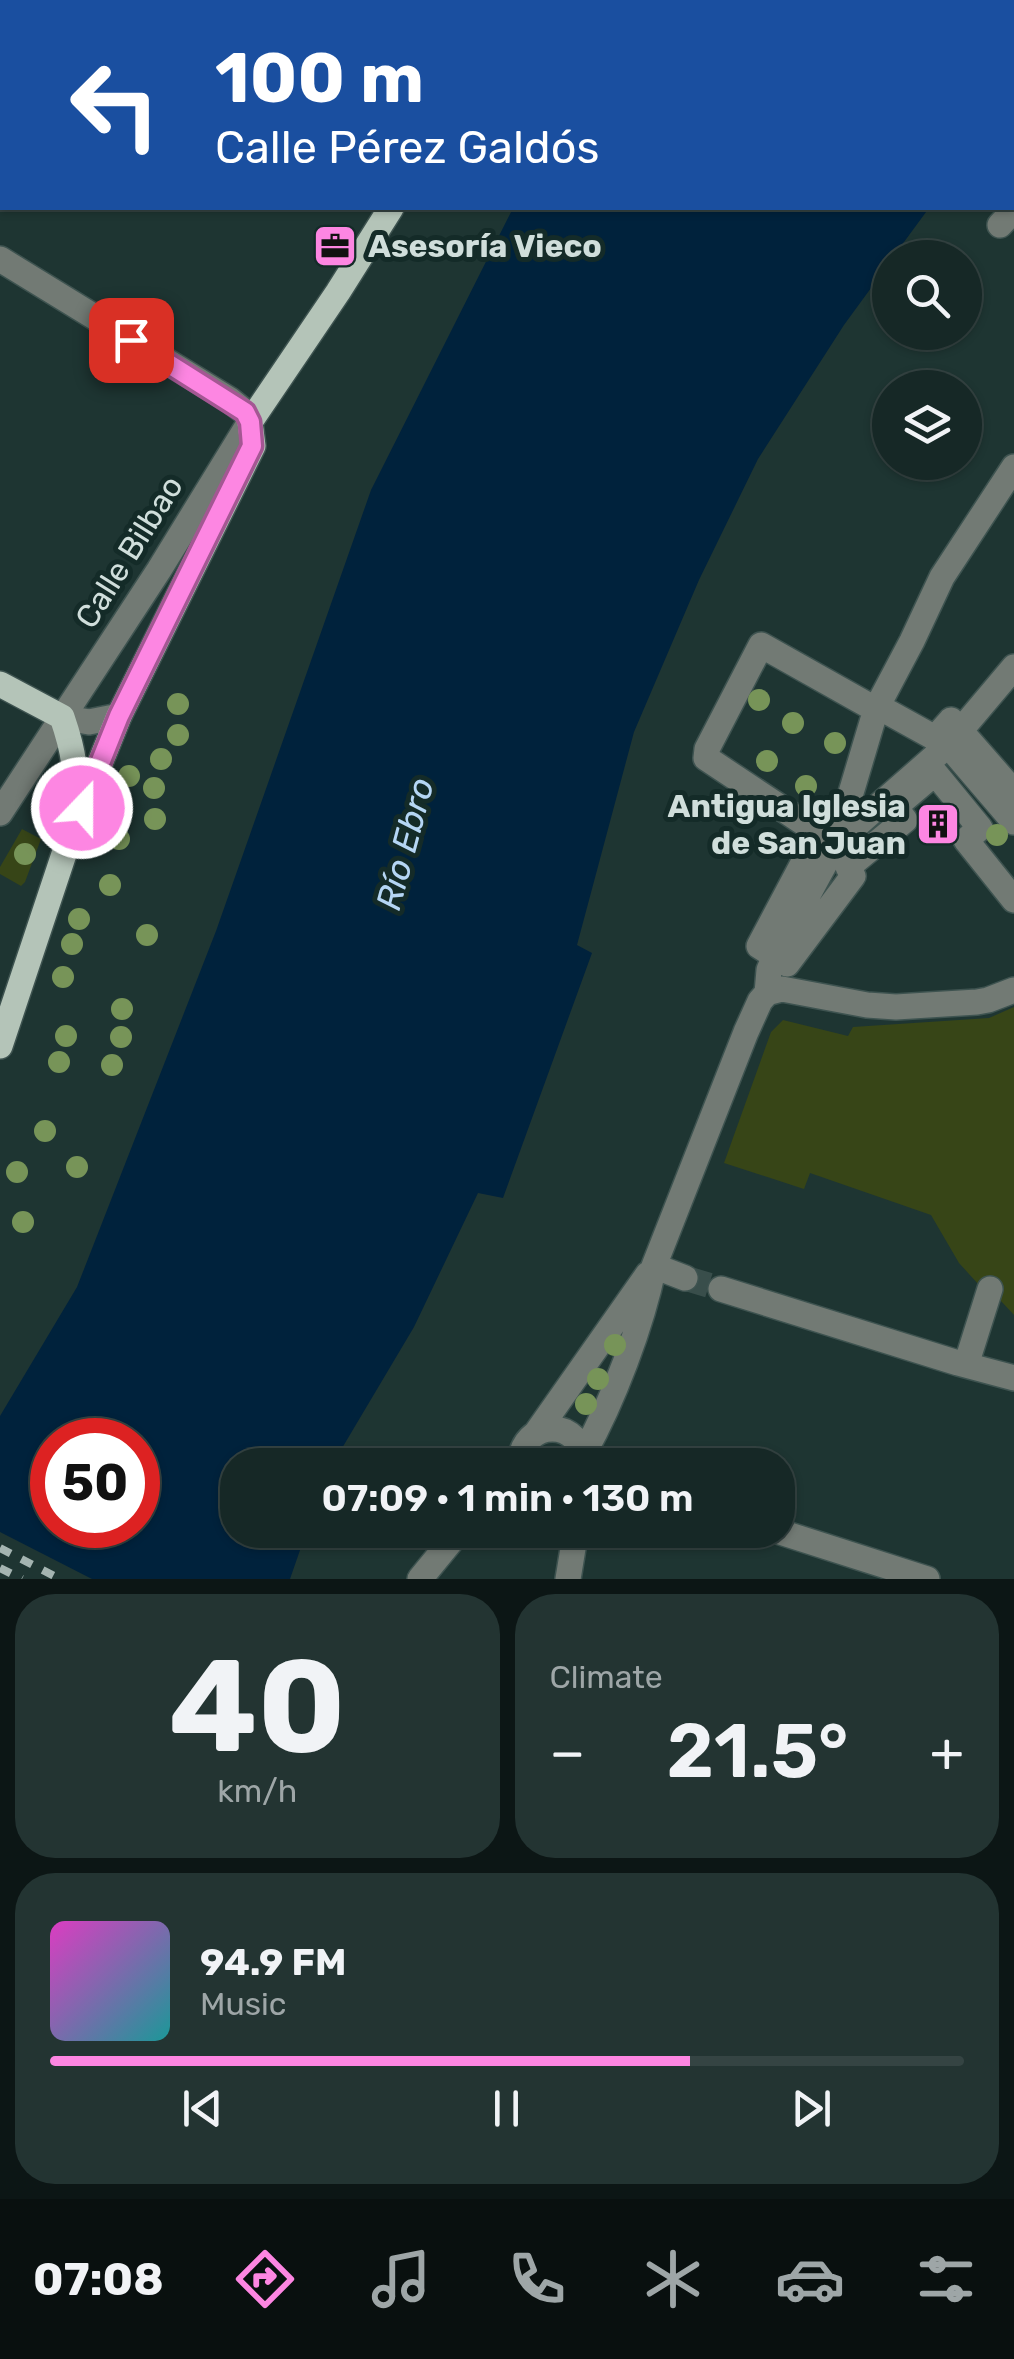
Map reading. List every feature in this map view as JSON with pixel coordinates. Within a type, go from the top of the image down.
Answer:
[{"type":"main road","name":"Calle Bilbao","points":[[0,1046],[68,842],[119,716],[252,446],[250,422],[390,210]]},
{"type":"main road","points":[[0,684],[62,717]]},
{"type":"main road","name":"Calle Bilbao","points":[[62,717],[73,748],[76,787],[68,842]]},
{"type":"street","points":[[0,259],[230,400],[245,412],[250,422]]},
{"type":"street","name":"Calle Bilbao","points":[[0,812],[159,570],[250,422]]},
{"type":"street","points":[[589,1448],[636,1332],[654,1266],[746,1032],[767,993],[769,970],[836,843],[876,709],[942,577],[1014,467]]},
{"type":"street","points":[[1014,822],[955,738],[951,720],[935,738],[761,646],[707,749],[706,758],[819,832],[759,946],[787,964],[854,876],[848,867],[904,820],[894,807],[935,773],[980,828],[966,840],[1014,900]]},
{"type":"street","points":[[836,843],[955,738],[1014,667]]},
{"type":"street","points":[[62,717],[90,722],[119,716]]},
{"type":"street","points":[[955,738],[1014,792]]},
{"type":"street","points":[[767,993],[782,989],[896,1007],[988,1000],[1014,990]]},
{"type":"street","points":[[654,1266],[686,1278]]},
{"type":"street","points":[[524,1448],[654,1266]]},
{"type":"street","points":[[721,1289],[1014,1378]]},
{"type":"street","points":[[966,1365],[990,1289]]},
{"type":"street","points":[[537,1432],[566,1432],[574,1437],[579,1448]]},
{"type":"street","points":[[795,1537],[927,1579]]},
{"type":"street","points":[[420,1579],[445,1548]]},
{"type":"street","points":[[568,1579],[573,1548]]},
{"type":"green space","points":[[22,829],[41,839],[21,886],[0,874],[0,867]]},
{"type":"green space","points":[[1014,1007],[1014,1315],[959,1263],[931,1215],[810,1173],[804,1189],[724,1163],[771,1032],[783,1020],[848,1036],[853,1027],[989,1018]]},
{"type":"water","name":"Río Ebro","points":[[512,210],[928,210],[905,240],[872,240],[872,287],[758,459],[699,580],[634,732],[577,945],[592,953],[503,1198],[478,1193],[414,1327],[342,1448],[220,1448],[220,1548],[301,1548],[290,1579],[0,1579],[0,1416],[77,1287],[216,931],[371,490]]},
{"type":"pier","points":[[0,1532],[92,1579],[0,1579]]},
{"type":"tunnel","points":[[685,1278],[721,1289]]},
{"type":"railway","points":[[0,1548],[60,1579]]},
{"type":"railway","points":[[0,1568],[22,1579]]},
{"type":"place","name":"Asesoría Vieco","points":[[335,246]]},
{"type":"place","name":"Antigua Iglesia de San Juan","points":[[938,824]]},
{"type":"route","points":[[82,808],[119,716],[252,446],[245,412],[131,340]]}]
